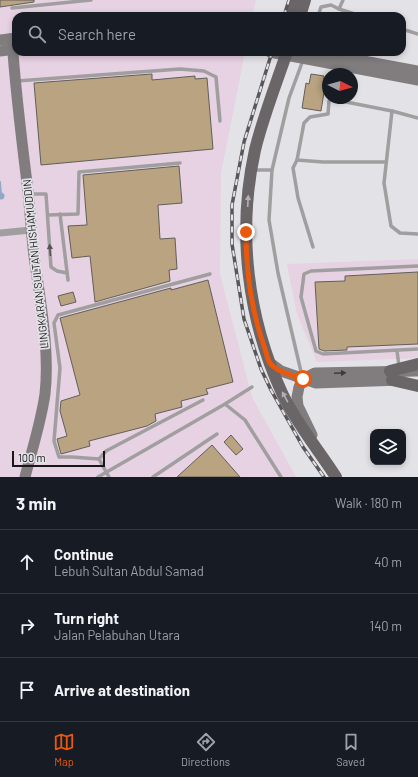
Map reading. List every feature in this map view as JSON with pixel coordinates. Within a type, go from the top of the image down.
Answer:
[{"type":"main road","points":[[292,12],[296,0]]},
{"type":"main road","points":[[301,12],[305,0]]},
{"type":"main road","points":[[281,56],[255,150],[251,170],[246,232],[248,274],[259,333],[282,394],[336,477]]},
{"type":"main road","points":[[266,112],[286,56]]},
{"type":"main road","points":[[394,373],[418,364]]},
{"type":"main road","points":[[394,373],[418,386]]},
{"type":"street","points":[[0,40],[12,43]]},
{"type":"street","points":[[0,51],[12,45]]},
{"type":"street","name":"LINGKARAN SULTAN HISHAMUDDIN","points":[[14,56],[15,81],[46,362],[45,394],[25,477]]},
{"type":"street","points":[[296,56],[368,67],[418,71]]},
{"type":"street","points":[[329,56],[418,80]]},
{"type":"street","points":[[0,233],[31,230]]},
{"type":"street","points":[[270,363],[281,371],[303,379]]},
{"type":"street","points":[[323,457],[298,406],[298,392],[303,379],[315,373],[394,373],[418,371]]},
{"type":"street","points":[[394,373],[418,380]]},
{"type":"lane","points":[[12,8],[90,0]]},
{"type":"lane","points":[[339,9],[343,0]]},
{"type":"lane","points":[[319,12],[321,7],[331,4],[348,12]]},
{"type":"lane","points":[[406,30],[418,34]]},
{"type":"lane","points":[[303,379],[278,274],[269,220],[272,170],[289,98],[305,56]]},
{"type":"lane","points":[[15,81],[180,69],[204,71],[216,77],[220,121]]},
{"type":"lane","points":[[313,246],[298,198],[293,168],[304,123],[310,117],[328,114],[329,104]]},
{"type":"lane","points":[[356,104],[418,118]]},
{"type":"lane","points":[[392,111],[384,183],[391,226],[400,233],[418,234]]},
{"type":"lane","points":[[296,160],[323,162],[386,162]]},
{"type":"lane","points":[[48,215],[78,214],[79,172],[180,163]]},
{"type":"lane","points":[[251,170],[272,170]]},
{"type":"lane","points":[[28,194],[46,194],[51,267],[57,271],[67,273]]},
{"type":"lane","points":[[60,214],[68,280]]},
{"type":"lane","points":[[418,266],[311,271],[304,274],[301,297],[316,351],[323,354],[418,349]]},
{"type":"lane","points":[[99,459],[59,457],[55,446],[54,441],[60,368],[54,323],[58,315],[210,274]]},
{"type":"lane","points":[[394,373],[397,351]]},
{"type":"lane","points":[[98,477],[252,387]]},
{"type":"lane","points":[[99,459],[106,451],[203,400]]},
{"type":"lane","points":[[225,404],[245,420],[281,477]]},
{"type":"lane","points":[[153,477],[217,434]]},
{"type":"lane","points":[[99,459],[109,477]]},
{"type":"shaded area","points":[[0,0],[256,0],[253,12],[12,12],[12,56],[244,56],[221,173],[220,274],[252,397],[296,477],[0,477]]},
{"type":"shaded area","points":[[418,259],[418,358],[317,362],[297,314],[287,264]]},
{"type":"building","points":[[0,0],[34,0],[34,2],[0,7]]},
{"type":"building","points":[[152,74],[152,80],[195,76],[195,79],[207,78],[213,149],[41,165],[34,83]]},
{"type":"building","points":[[311,74],[322,76],[321,111],[302,108],[306,83],[309,84]]},
{"type":"building","points":[[179,166],[182,203],[158,205],[160,239],[175,238],[177,269],[169,270],[170,281],[95,302],[90,256],[72,258],[68,226],[87,225],[83,175]]},
{"type":"building","points":[[418,272],[418,344],[347,347],[347,350],[324,351],[319,349],[315,282],[345,281],[345,276]]},
{"type":"building","points":[[208,280],[233,382],[206,389],[208,394],[181,401],[182,407],[155,414],[156,421],[147,426],[89,441],[90,446],[61,454],[57,439],[67,436],[60,411],[61,401],[80,395],[60,318],[171,288],[171,290]]},
{"type":"building","points":[[73,292],[76,302],[61,306],[58,296]]},
{"type":"building","points":[[231,435],[243,449],[236,455],[224,442]]},
{"type":"building","points":[[212,445],[240,477],[177,477]]},
{"type":"waterway","points":[[0,182],[1,196]]},
{"type":"railway","points":[[285,12],[289,0]]},
{"type":"railway","points":[[271,56],[244,142],[232,205],[232,244],[244,319],[261,369],[303,447],[324,477]]},
{"type":"route","points":[[246,232],[248,274],[253,304],[259,333],[270,363],[281,371],[303,379]]}]
